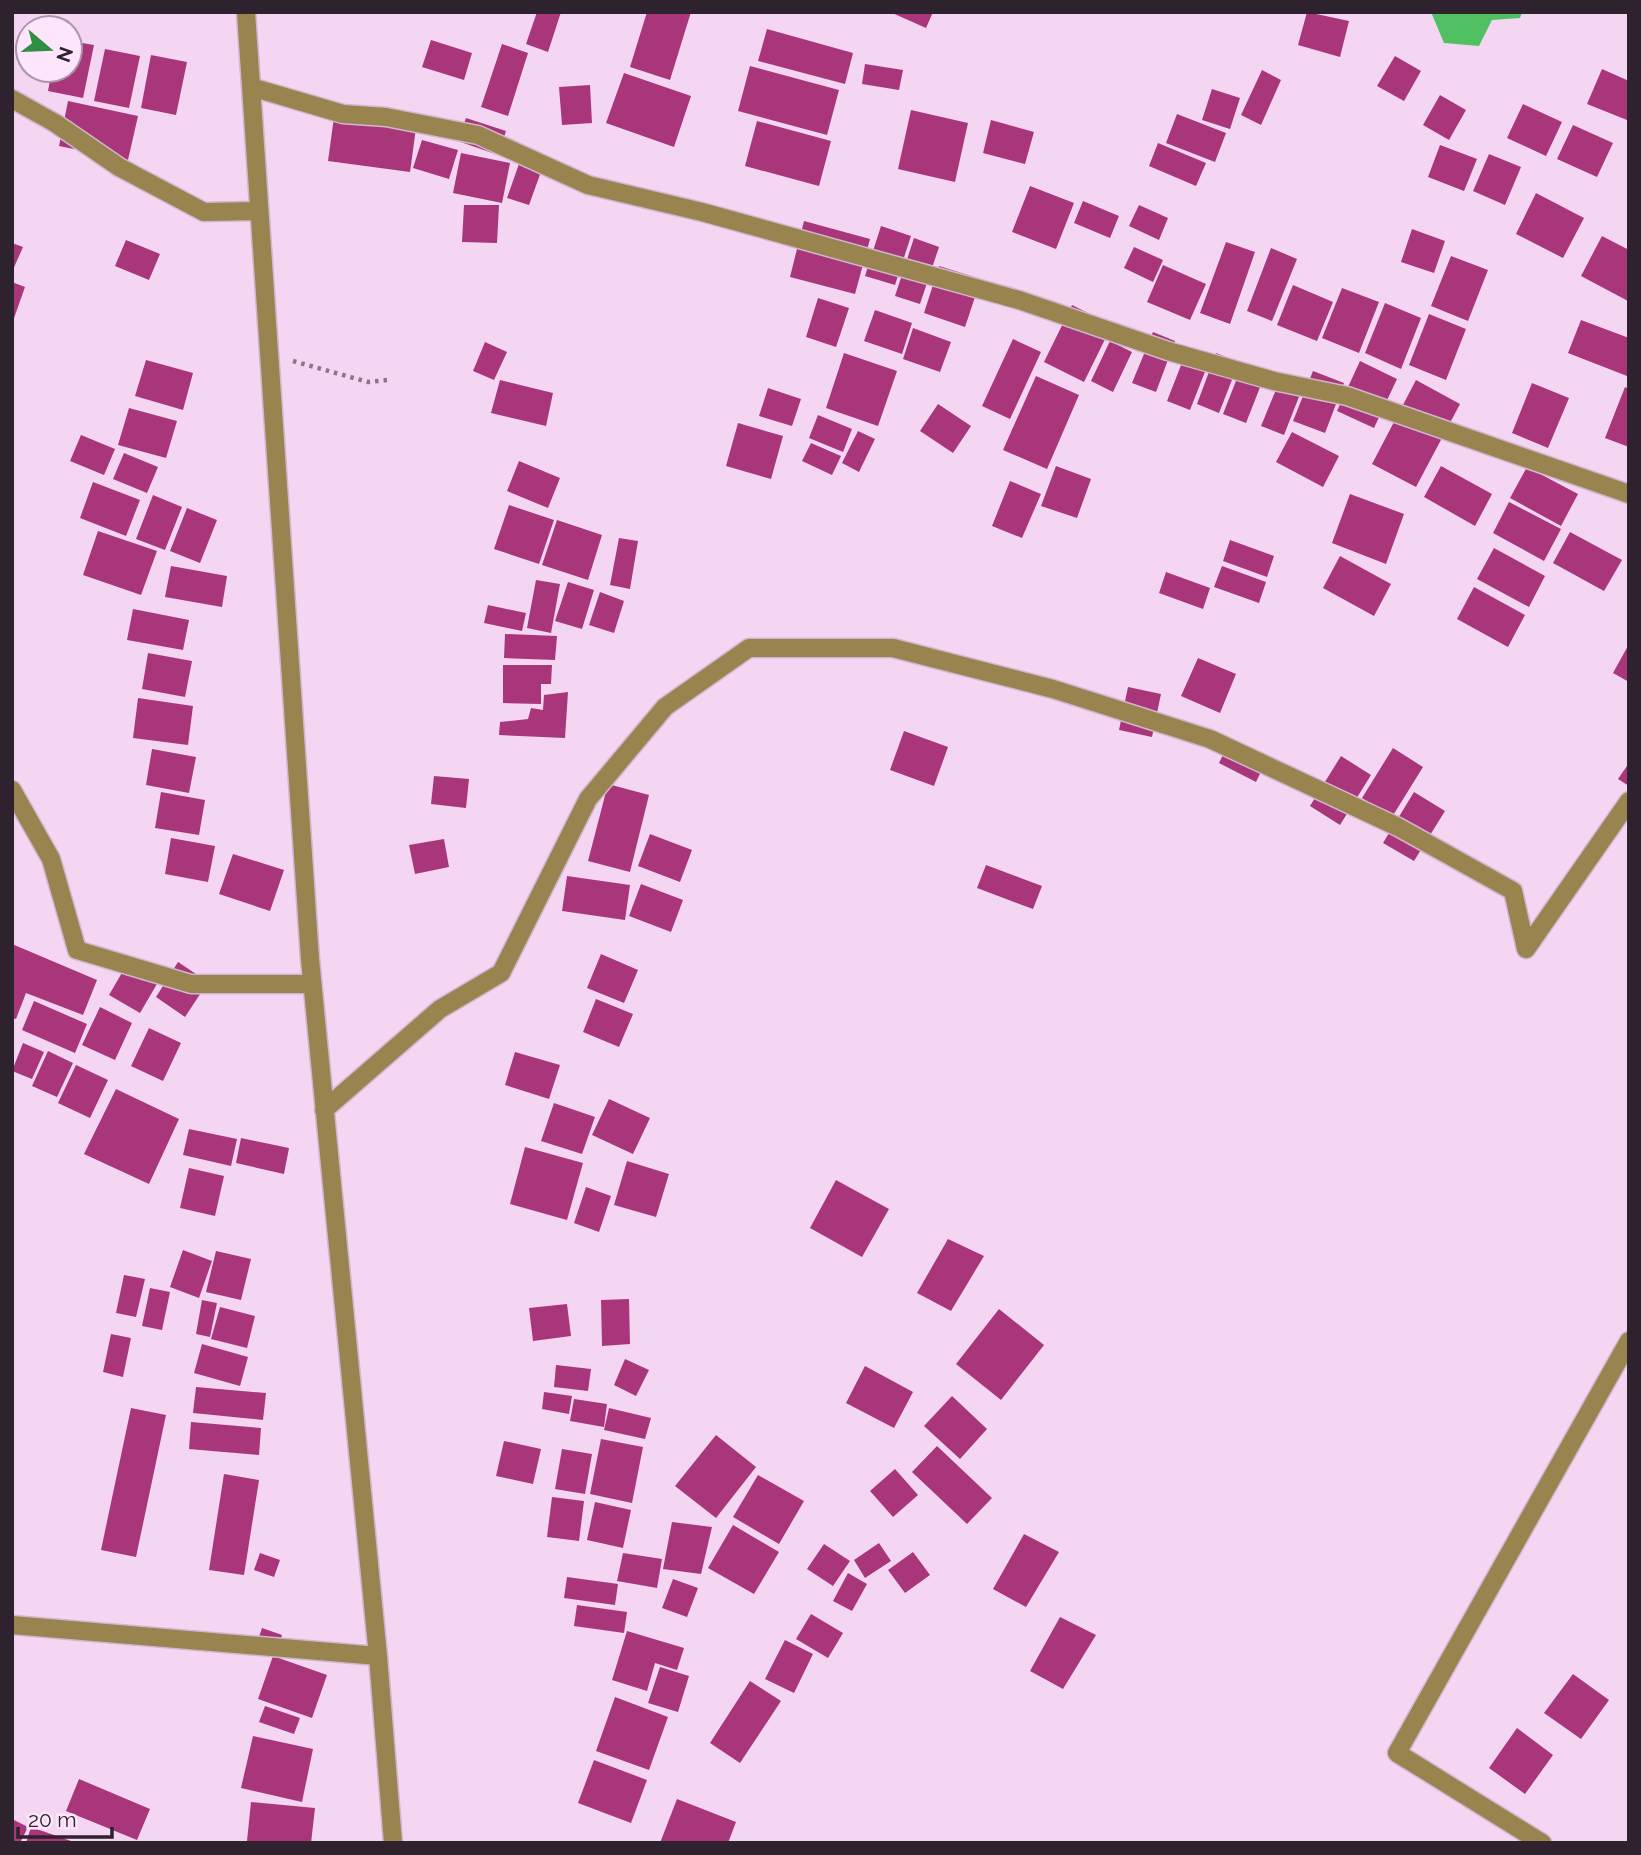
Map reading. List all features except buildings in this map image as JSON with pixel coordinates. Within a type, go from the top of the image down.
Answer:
[{"type":"street","points":[[246,12],[312,984],[378,1656],[393,1843]]},
{"type":"street","points":[[251,87],[343,114],[386,117],[478,135],[588,186],[702,212],[1019,300],[1168,351],[1274,382],[1347,396],[1629,495]]},
{"type":"street","points":[[12,99],[55,123],[119,167],[204,212],[260,211]]},
{"type":"street","points":[[324,1110],[440,1009],[501,973],[588,799],[665,707],[748,648],[893,648],[1053,689],[1210,739],[1398,827],[1513,891],[1526,949],[1629,801]]},
{"type":"street","points":[[12,790],[51,859],[77,950],[191,984],[312,984]]},
{"type":"street","points":[[1542,1843],[1397,1754],[1629,1341]]},
{"type":"street","points":[[12,1625],[378,1656]]},
{"type":"path","points":[[269,353],[368,382],[388,380]]},
{"type":"shaded area","points":[[1431,12],[1522,12],[1520,18],[1492,20],[1479,46],[1444,43]]}]
